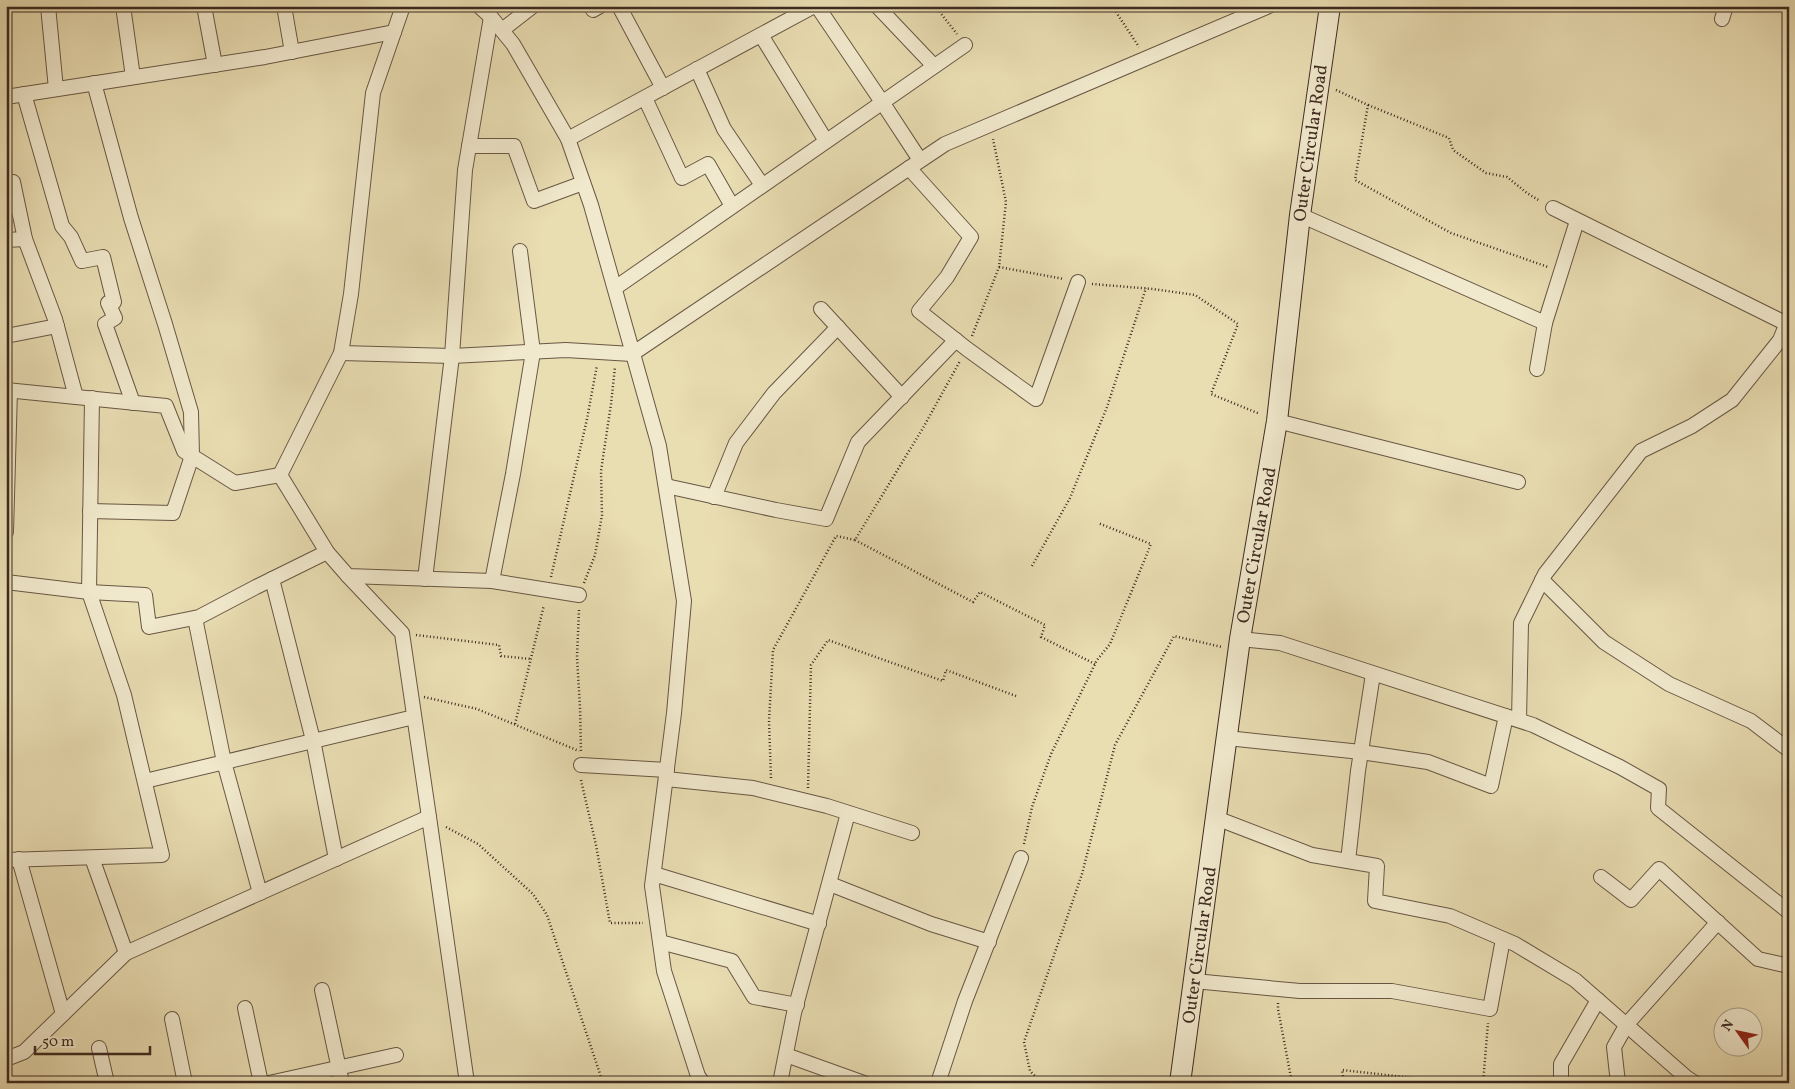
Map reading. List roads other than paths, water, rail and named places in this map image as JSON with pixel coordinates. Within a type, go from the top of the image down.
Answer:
[{"type":"street","points":[[48,6],[56,89]]},
{"type":"street","points":[[123,6],[134,77]]},
{"type":"street","points":[[204,6],[215,65]]},
{"type":"street","points":[[284,6],[292,52]]},
{"type":"street","points":[[280,475],[341,353],[351,294],[373,93],[403,6]]},
{"type":"street","points":[[479,6],[513,44],[568,139],[591,205],[659,446],[684,601],[674,713],[652,886],[664,971],[698,1076],[703,1083]]},
{"type":"street","points":[[502,30],[533,6]]},
{"type":"street","points":[[590,6],[592,10],[600,6]]},
{"type":"street","points":[[619,6],[663,88]]},
{"type":"street","points":[[568,139],[815,6],[882,102],[915,164],[971,237],[948,277],[920,311],[961,344],[1036,399],[1078,282]]},
{"type":"street","points":[[877,6],[934,66]]},
{"type":"street","points":[[341,353],[452,356],[566,350],[632,354],[945,144],[1269,6]]},
{"type":"street","name":"Outer Circular Road","points":[[1180,1083],[1239,645],[1278,421],[1300,214],[1330,6]]},
{"type":"street","points":[[426,579],[452,356],[465,170],[491,18]]},
{"type":"street","points":[[6,97],[215,65],[394,32]]},
{"type":"street","points":[[761,35],[826,141]]},
{"type":"street","points":[[614,288],[965,45]]},
{"type":"street","points":[[697,70],[724,129],[762,185]]},
{"type":"street","points":[[90,511],[174,513],[192,456],[191,412],[131,218],[94,84]]},
{"type":"street","points":[[24,94],[62,226],[71,237],[82,261],[103,257],[114,302],[108,303],[115,318],[105,324],[133,403]]},
{"type":"street","points":[[645,98],[682,178],[708,164],[732,206]]},
{"type":"street","points":[[469,146],[514,146],[534,201],[583,183]]},
{"type":"street","points":[[6,183],[13,182],[25,239],[57,326],[76,397]]},
{"type":"street","points":[[1227,738],[1361,752],[1428,762],[1492,786],[1512,718],[1521,623],[1542,580],[1641,451],[1692,426],[1732,400],[1780,340],[1788,322],[1553,208]]},
{"type":"street","points":[[1300,214],[1545,323]]},
{"type":"street","points":[[1537,369],[1545,323],[1578,221]]},
{"type":"street","points":[[6,240],[25,239]]},
{"type":"street","points":[[492,580],[513,474],[533,352],[520,251]]},
{"type":"street","points":[[821,309],[902,397]]},
{"type":"street","points":[[6,336],[57,326]]},
{"type":"street","points":[[714,497],[736,443],[774,393],[838,328]]},
{"type":"street","points":[[666,486],[826,519],[858,442],[902,397],[961,344]]},
{"type":"street","points":[[6,532],[8,390],[166,406],[184,451],[192,456],[236,482],[280,475]]},
{"type":"street","points":[[63,1014],[13,860],[162,855],[124,695],[89,592],[92,398]]},
{"type":"street","points":[[1278,421],[1518,482]]},
{"type":"street","points":[[280,475],[327,552],[402,633],[467,1083]]},
{"type":"street","points":[[6,582],[89,592],[145,595],[149,627],[195,618],[327,552]]},
{"type":"street","points":[[348,576],[492,580],[579,595]]},
{"type":"street","points":[[272,579],[313,740],[336,859]]},
{"type":"street","points":[[1542,580],[1604,642],[1669,684],[1751,721],[1789,750]]},
{"type":"street","points":[[195,618],[224,762],[260,893]]},
{"type":"street","points":[[1239,645],[1280,643],[1533,724],[1611,762],[1659,789],[1658,808],[1789,912]]},
{"type":"street","points":[[1348,861],[1361,752],[1373,674]]},
{"type":"street","points":[[145,781],[414,717]]},
{"type":"street","points":[[581,758],[753,788],[848,813],[912,834]]},
{"type":"street","points":[[780,1083],[797,1005],[848,813]]},
{"type":"street","points":[[6,1059],[24,1052],[126,953],[429,817]]},
{"type":"street","points":[[1216,818],[1312,855],[1377,866],[1375,901],[1450,916],[1516,944],[1576,980],[1687,1078],[1696,1083]]},
{"type":"street","points":[[92,858],[126,953]]},
{"type":"street","points":[[938,1083],[966,1001],[1021,858]]},
{"type":"street","points":[[1601,877],[1631,900],[1659,868],[1758,959],[1789,966]]},
{"type":"street","points":[[654,874],[819,924]]},
{"type":"street","points":[[830,884],[931,924],[988,942]]},
{"type":"street","points":[[1618,1083],[1614,1047],[1627,1024],[1718,922]]},
{"type":"street","points":[[1194,981],[1300,991],[1392,991],[1490,1009],[1503,939]]},
{"type":"street","points":[[660,942],[732,961],[754,997],[797,1005]]},
{"type":"street","points":[[322,990],[342,1083]]},
{"type":"street","points":[[1561,1083],[1561,1064],[1598,1000]]},
{"type":"street","points":[[245,1008],[261,1083]]},
{"type":"street","points":[[172,1019],[184,1083]]},
{"type":"street","points":[[99,1048],[107,1083]]},
{"type":"street","points":[[269,1083],[396,1055]]},
{"type":"street","points":[[786,1055],[864,1083]]}]
